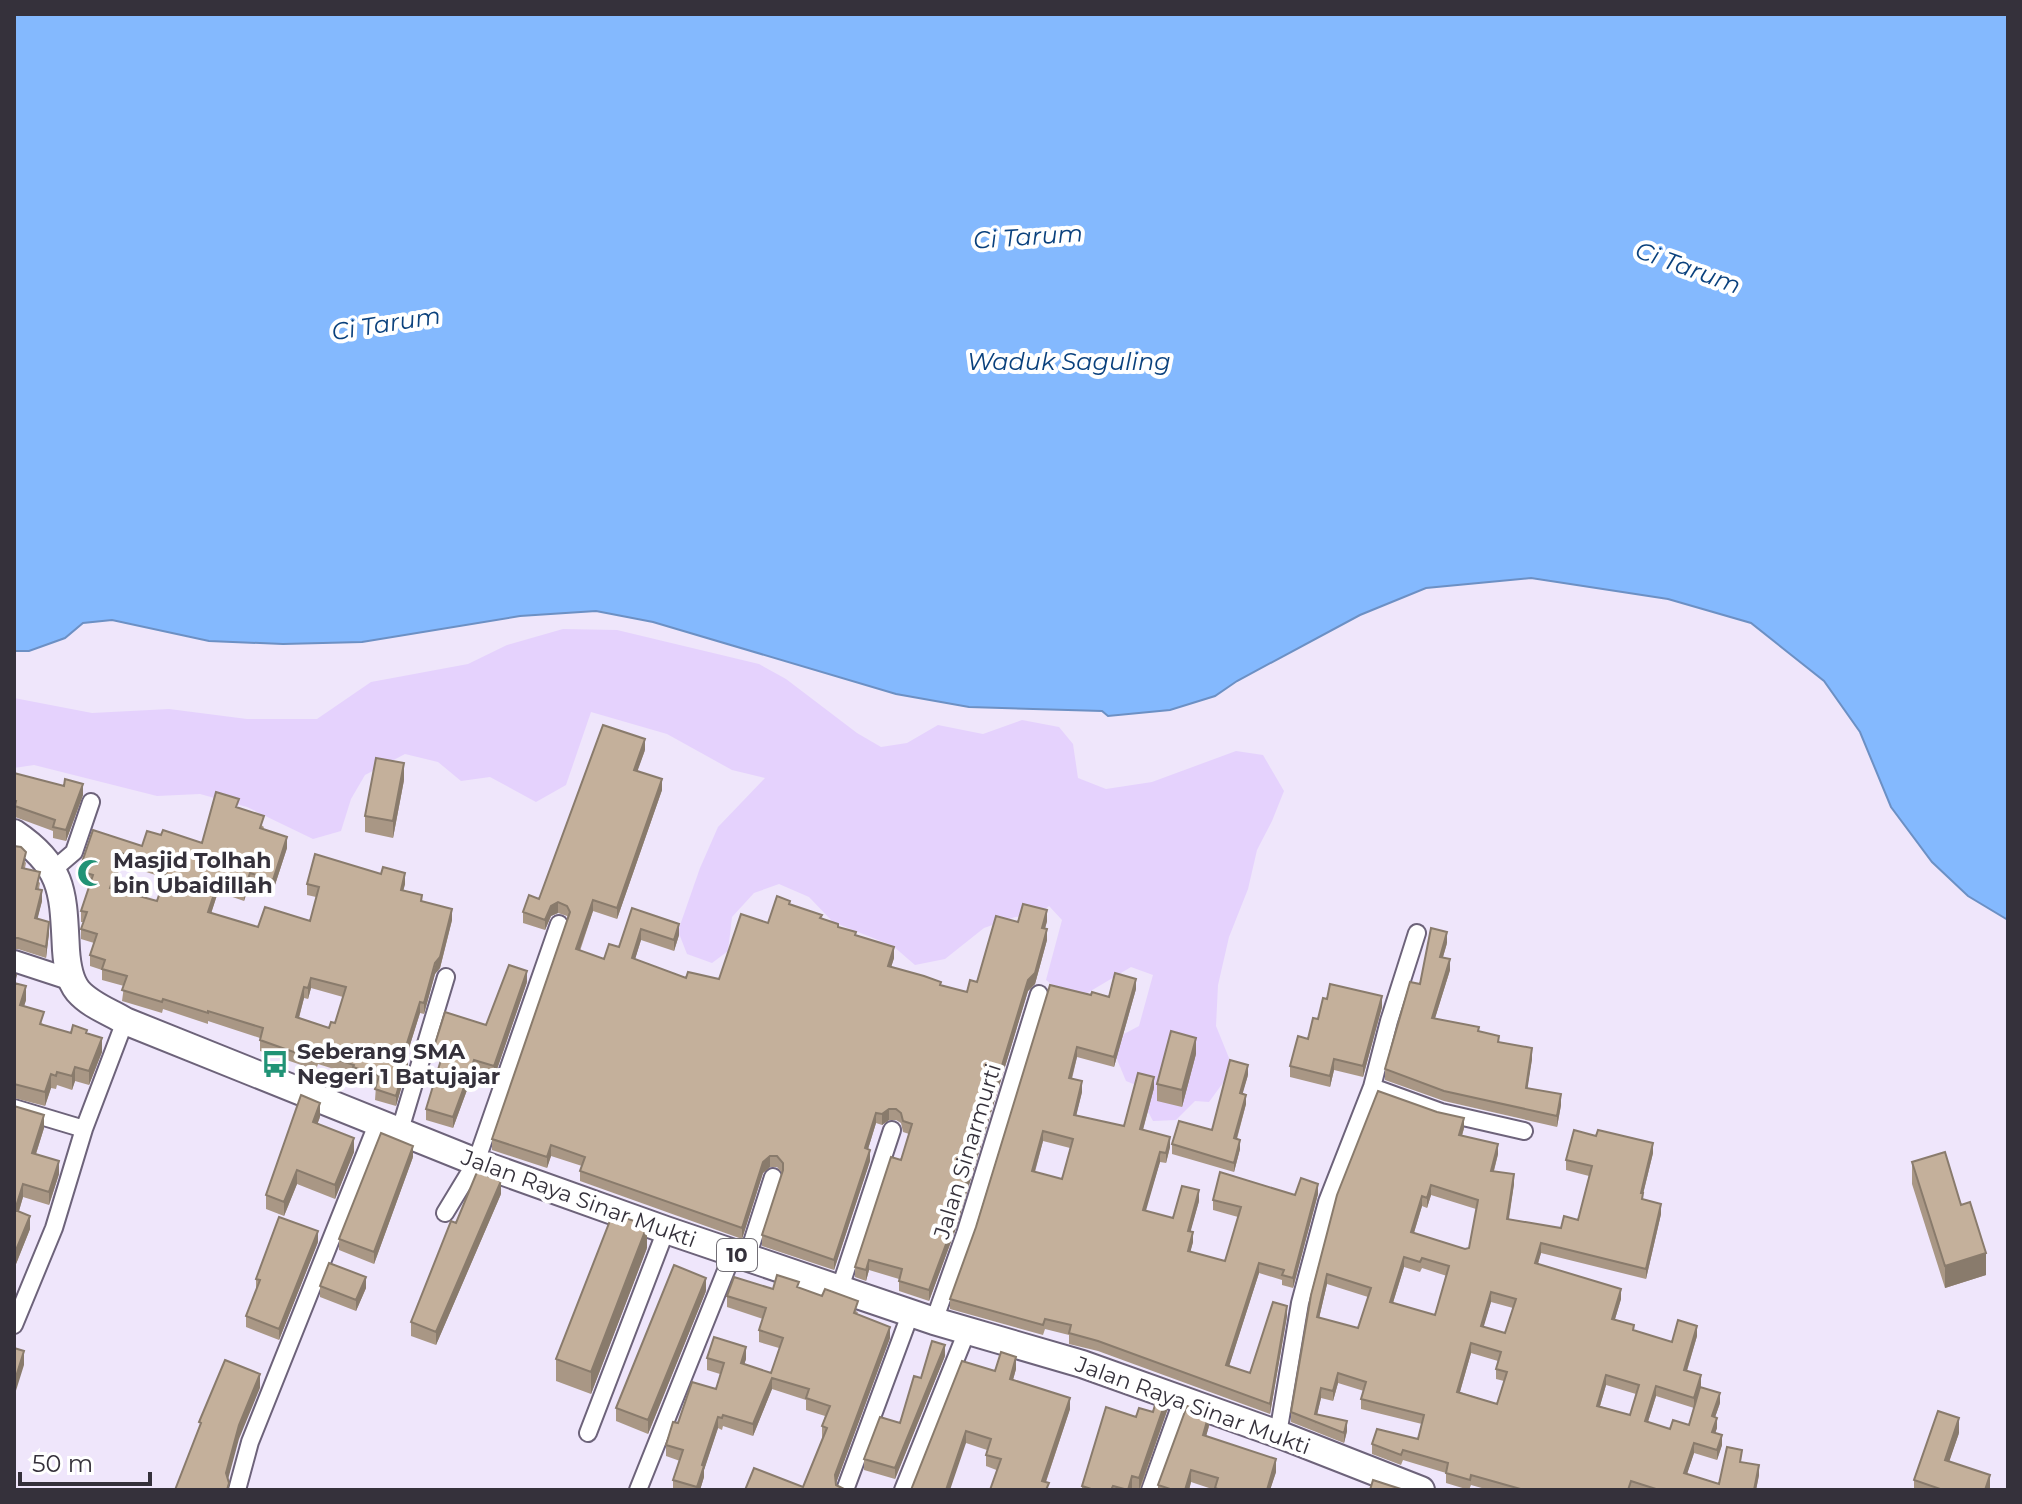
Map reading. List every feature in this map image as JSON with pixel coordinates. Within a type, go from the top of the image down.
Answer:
[{"type":"highway","points":[[14,833],[29,843],[53,870],[61,891],[72,980]]},
{"type":"highway","name":"Jalan Raya Sinar Mukti","points":[[72,980],[77,990],[90,1001],[125,1021],[476,1162],[740,1256],[967,1331],[1082,1364],[1278,1434],[1421,1490]]},
{"type":"street","points":[[53,870],[74,852],[91,802]]},
{"type":"street","points":[[445,1213],[476,1162],[559,924]]},
{"type":"street","points":[[1278,1434],[1300,1303],[1327,1202],[1372,1087],[1417,933]]},
{"type":"street","points":[[14,961],[72,980]]},
{"type":"street","points":[[237,1490],[250,1442],[389,1126],[446,977]]},
{"type":"street","name":"Jalan Sinarmurti","points":[[845,1490],[923,1316],[965,1234],[1039,994]]},
{"type":"street","points":[[14,1325],[54,1228],[84,1129],[125,1021]]},
{"type":"street","points":[[1372,1087],[1441,1112],[1524,1131]]},
{"type":"street","points":[[14,1108],[84,1129]]},
{"type":"street","points":[[840,1288],[892,1130]]},
{"type":"street","points":[[638,1490],[773,1177]]},
{"type":"street","points":[[588,1433],[666,1230]]},
{"type":"street","points":[[903,1490],[967,1331]]},
{"type":"street","points":[[1150,1490],[1182,1401]]},
{"type":"shaded area","points":[[563,629],[617,630],[759,664],[786,679],[857,733],[881,747],[907,743],[938,725],[983,734],[1022,720],[1059,727],[1073,744],[1078,778],[1106,789],[1152,782],[1236,751],[1263,755],[1284,791],[1257,850],[1248,889],[1229,937],[1218,985],[1216,1026],[1229,1058],[1228,1076],[1209,1102],[1195,1101],[1176,1120],[1153,1121],[1145,1106],[1148,1090],[1126,1081],[1116,1057],[1124,1034],[1139,1026],[1153,975],[1131,967],[1084,995],[1063,994],[1046,980],[1062,920],[1049,906],[1038,915],[1015,917],[984,928],[945,959],[915,965],[893,946],[833,922],[809,897],[779,884],[754,893],[732,917],[728,951],[712,963],[687,954],[678,931],[718,827],[765,778],[732,770],[667,734],[591,712],[566,785],[536,802],[490,777],[461,781],[438,762],[405,754],[365,775],[351,799],[341,831],[313,839],[247,807],[200,794],[157,796],[34,765],[14,768],[14,698],[92,713],[169,709],[247,719],[317,719],[371,682],[468,664],[507,645]]},
{"type":"water","name":"Waduk Saguling","points":[[14,14],[2008,14],[2008,920],[1968,896],[1932,862],[1891,807],[1860,732],[1824,681],[1751,623],[1668,599],[1531,578],[1426,588],[1360,615],[1215,696],[1170,710],[1108,716],[1102,711],[969,707],[896,694],[653,622],[596,611],[520,616],[362,642],[283,644],[209,641],[112,620],[83,623],[65,638],[29,651],[14,651]]},
{"type":"building","points":[[603,725],[645,739],[634,770],[662,779],[617,908],[593,900],[576,949],[604,959],[609,944],[619,947],[632,908],[679,924],[674,940],[641,929],[632,958],[686,978],[688,972],[719,979],[741,914],[768,923],[777,896],[790,901],[789,904],[822,915],[820,918],[838,924],[838,927],[856,932],[855,935],[894,947],[888,966],[967,992],[970,980],[977,982],[996,916],[1018,922],[1023,904],[1047,910],[1042,928],[1047,929],[1035,973],[1028,980],[955,1220],[929,1290],[899,1281],[902,1269],[869,1260],[866,1270],[855,1267],[891,1157],[901,1160],[912,1124],[903,1121],[896,1109],[876,1113],[865,1148],[870,1150],[834,1260],[762,1235],[783,1170],[783,1163],[777,1156],[770,1156],[763,1162],[742,1228],[580,1171],[585,1157],[551,1145],[547,1157],[492,1139],[570,912],[567,906],[558,902],[551,906],[545,920],[523,912],[529,895],[539,899]]},
{"type":"building","points":[[376,758],[404,763],[393,821],[365,816]]},
{"type":"building","points":[[14,773],[64,786],[65,779],[83,784],[66,830],[53,827],[55,820],[15,806]]},
{"type":"building","points":[[216,792],[239,799],[236,807],[264,816],[260,828],[287,837],[273,880],[250,873],[244,890],[218,882],[208,912],[258,927],[265,907],[310,921],[319,887],[307,884],[315,854],[381,874],[383,867],[405,873],[401,890],[422,895],[421,901],[452,909],[440,957],[435,963],[424,1003],[420,1002],[404,1053],[408,1054],[396,1096],[375,1089],[379,1076],[354,1065],[318,1053],[316,1060],[260,1040],[263,1028],[122,990],[127,976],[102,969],[105,960],[90,955],[97,934],[81,929],[87,912],[81,911],[93,875],[79,871],[93,830],[142,846],[147,831],[161,835],[163,830],[202,843]],"holes":[[[121,853],[168,868],[157,901],[110,888]],[[311,978],[346,987],[335,1023],[331,1022],[329,1028],[296,1017],[304,987],[308,988]]]},
{"type":"building","points":[[14,846],[26,852],[22,868],[40,872],[36,889],[42,890],[35,918],[49,922],[46,947],[14,938]]},
{"type":"building","points":[[1431,928],[1447,932],[1440,957],[1450,959],[1432,1018],[1479,1027],[1478,1031],[1499,1036],[1498,1042],[1532,1048],[1526,1088],[1561,1094],[1557,1116],[1444,1091],[1385,1069],[1410,982],[1420,984]]},
{"type":"building","points":[[509,965],[527,971],[494,1066],[474,1060],[453,1117],[426,1109],[444,1050],[434,1047],[445,1012],[486,1025]]},
{"type":"building","points":[[1115,973],[1136,979],[1114,1057],[1077,1047],[1069,1078],[1082,1081],[1074,1115],[1124,1126],[1138,1073],[1154,1077],[1140,1129],[1170,1137],[1166,1153],[1160,1152],[1143,1210],[1173,1218],[1182,1186],[1199,1190],[1188,1231],[1193,1232],[1188,1251],[1225,1261],[1241,1207],[1213,1200],[1220,1172],[1295,1195],[1301,1178],[1318,1184],[1293,1278],[1282,1275],[1284,1270],[1259,1263],[1226,1365],[1250,1373],[1273,1302],[1287,1306],[1270,1404],[1069,1333],[1071,1325],[1045,1319],[1043,1325],[950,1299],[976,1227],[1050,985],[1109,997]],"holes":[[[1043,1131],[1073,1139],[1062,1179],[1032,1171]]]},
{"type":"building","points":[[14,983],[26,986],[20,1005],[44,1012],[40,1024],[71,1033],[73,1025],[102,1038],[89,1071],[75,1067],[72,1076],[57,1072],[56,1076],[51,1074],[45,1092],[14,1084]]},
{"type":"building","points":[[1330,984],[1382,996],[1363,1066],[1334,1059],[1330,1076],[1290,1066],[1298,1036],[1308,1039],[1313,1018],[1318,1019]]},
{"type":"building","points":[[1171,1031],[1196,1038],[1182,1090],[1157,1084]]},
{"type":"building","points":[[1230,1060],[1248,1065],[1240,1093],[1246,1095],[1234,1138],[1240,1140],[1234,1163],[1172,1144],[1179,1121],[1212,1130]]},
{"type":"building","points":[[1378,1091],[1464,1118],[1459,1135],[1498,1144],[1491,1171],[1514,1174],[1507,1219],[1561,1228],[1564,1216],[1578,1220],[1592,1166],[1566,1160],[1574,1130],[1596,1136],[1598,1130],[1653,1143],[1641,1193],[1642,1199],[1661,1204],[1646,1269],[1541,1243],[1535,1263],[1621,1289],[1612,1319],[1634,1325],[1633,1330],[1672,1342],[1678,1320],[1697,1326],[1684,1370],[1701,1375],[1694,1398],[1656,1386],[1645,1421],[1670,1429],[1673,1420],[1689,1425],[1700,1387],[1720,1393],[1712,1416],[1717,1418],[1712,1432],[1722,1435],[1717,1450],[1694,1443],[1684,1473],[1719,1484],[1727,1447],[1742,1450],[1740,1462],[1759,1465],[1754,1490],[1659,1490],[1631,1481],[1628,1490],[1524,1490],[1471,1475],[1470,1480],[1446,1473],[1448,1463],[1403,1450],[1401,1455],[1372,1444],[1377,1429],[1418,1439],[1424,1415],[1361,1399],[1366,1382],[1338,1373],[1333,1391],[1321,1388],[1315,1414],[1347,1421],[1344,1433],[1291,1412],[1311,1295],[1337,1195]],"holes":[[[1431,1185],[1478,1200],[1469,1248],[1411,1232],[1422,1196],[1427,1198]],[[1404,1257],[1420,1262],[1422,1258],[1449,1266],[1435,1315],[1390,1302]],[[1327,1274],[1371,1288],[1358,1328],[1317,1317]],[[1491,1292],[1516,1299],[1505,1333],[1481,1326]],[[1471,1343],[1501,1352],[1496,1369],[1507,1372],[1497,1404],[1457,1392]],[[1606,1375],[1639,1385],[1630,1415],[1597,1406]]]},
{"type":"building","points":[[301,1095],[320,1103],[313,1122],[354,1138],[335,1185],[297,1170],[284,1202],[266,1195]]},
{"type":"building","points":[[14,1106],[44,1115],[32,1153],[59,1161],[49,1192],[23,1184],[15,1210],[30,1216],[14,1255]]},
{"type":"building","points":[[381,1133],[413,1146],[374,1252],[339,1239]]},
{"type":"building","points":[[1945,1152],[1961,1205],[1970,1202],[1986,1253],[1945,1266],[1912,1162]]},
{"type":"building","points":[[477,1172],[501,1181],[436,1332],[411,1322],[451,1221],[456,1223]]},
{"type":"building","points":[[613,1213],[647,1226],[591,1372],[556,1359]]},
{"type":"building","points":[[279,1217],[318,1231],[279,1329],[246,1316]]},
{"type":"building","points":[[329,1263],[366,1277],[356,1300],[320,1286]]},
{"type":"building","points":[[674,1265],[706,1278],[648,1420],[616,1408]]},
{"type":"building","points":[[777,1275],[799,1282],[797,1287],[822,1296],[825,1289],[858,1301],[854,1313],[890,1327],[835,1475],[836,1485],[846,1490],[745,1490],[754,1468],[803,1487],[827,1428],[822,1426],[830,1406],[806,1398],[809,1389],[772,1378],[753,1424],[723,1415],[722,1418],[718,1417],[697,1487],[673,1480],[683,1450],[666,1445],[673,1422],[678,1423],[692,1382],[716,1389],[724,1363],[707,1358],[714,1337],[746,1347],[741,1363],[771,1373],[783,1338],[759,1330],[766,1308],[727,1296],[734,1277],[773,1289]]},
{"type":"building","points":[[932,1341],[945,1345],[895,1468],[864,1459],[880,1417],[900,1423],[914,1376],[921,1378]]},
{"type":"building","points":[[14,1348],[24,1351],[14,1383]]},
{"type":"building","points":[[1001,1352],[1016,1357],[1010,1379],[1070,1398],[1042,1481],[1049,1483],[1046,1490],[990,1490],[1001,1459],[986,1455],[991,1439],[966,1431],[946,1490],[911,1490],[962,1361],[995,1371]]},
{"type":"building","points":[[225,1360],[260,1374],[239,1425],[226,1473],[229,1483],[227,1490],[175,1490],[199,1422]]},
{"type":"building","points":[[1158,1394],[1167,1397],[1139,1478],[1132,1476],[1128,1490],[1113,1486],[1111,1490],[1094,1490],[1082,1486],[1106,1407],[1136,1417],[1139,1408],[1153,1412]]},
{"type":"building","points":[[1187,1406],[1209,1414],[1203,1435],[1276,1459],[1267,1490],[1220,1490],[1215,1488],[1218,1478],[1191,1470],[1185,1490],[1158,1485]]},
{"type":"building","points":[[1938,1411],[1959,1418],[1945,1460],[1990,1475],[1985,1490],[1943,1490],[1914,1480]]},
{"type":"building","points":[[1373,1480],[1404,1490],[1370,1490]]},
{"type":"place","name":"Masjid Tolhah bin Ubaidillah","points":[[91,873]]},
{"type":"place","name":"Seberang SMA Negeri 1 Batujajar","points":[[275,1064]]},
{"type":"water label","name":"Ci Tarum","points":[[1028,237]]},
{"type":"water label","name":"Ci Tarum","points":[[1688,268]]},
{"type":"water label","name":"Ci Tarum","points":[[386,324]]}]
